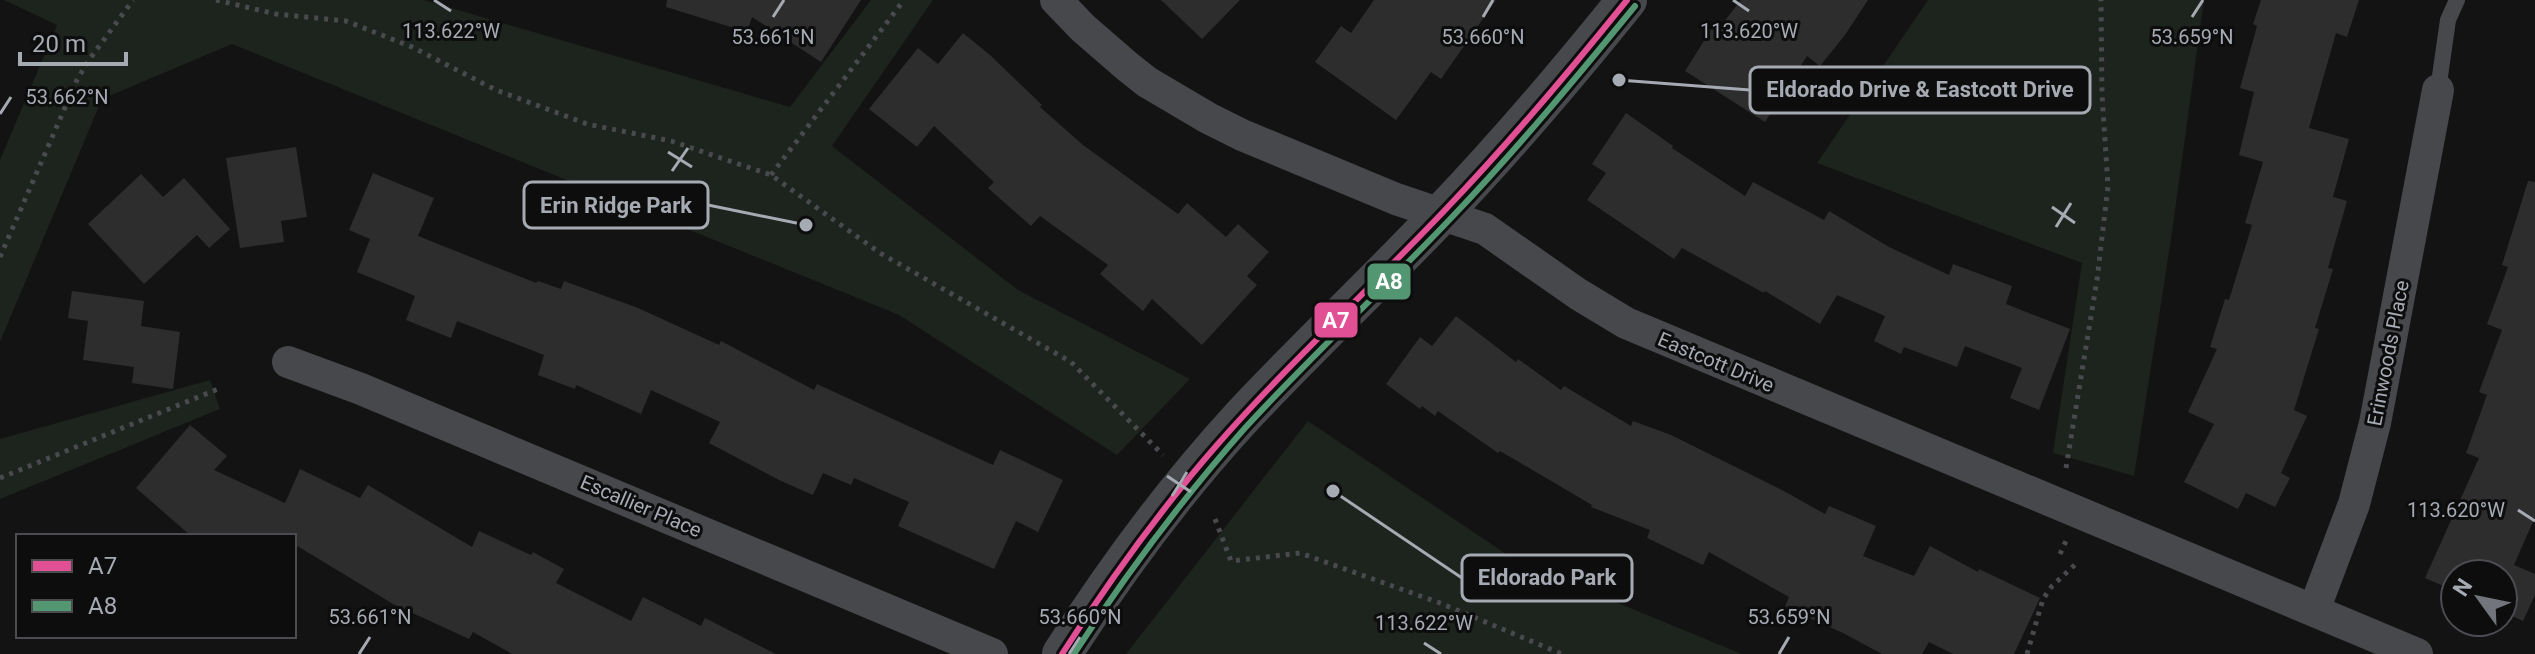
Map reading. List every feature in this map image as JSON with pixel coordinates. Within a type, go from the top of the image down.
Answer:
[{"type":"street","name":"Eastcott Drive","points":[[1056,0],[1128,67],[1208,118],[1367,187],[1485,229],[1602,310],[1657,338],[2417,654]]},
{"type":"street","points":[[1062,654],[1111,580],[1189,478],[1285,372],[1442,214],[1578,61],[1627,0]]},
{"type":"street","name":"Erinwoods Place","points":[[2314,610],[2354,504],[2375,423],[2438,90]]},
{"type":"street","name":"Escallier Place","points":[[288,362],[361,389],[992,654]]},
{"type":"lane","points":[[2438,90],[2448,20],[2457,0]]},
{"type":"path","points":[[0,257],[77,80],[133,0]]},
{"type":"path","points":[[216,0],[276,14],[346,21],[412,47],[496,90],[587,124],[671,141],[771,175],[880,253],[1071,362],[1189,478]]},
{"type":"path","points":[[771,175],[904,0]]},
{"type":"path","points":[[2066,468],[2097,280],[2108,186],[2102,95],[2101,0]]},
{"type":"path","points":[[0,478],[218,389]]},
{"type":"path","points":[[1215,519],[1231,561],[1300,553],[1440,603],[1562,654]]},
{"type":"path","points":[[2027,654],[2043,599],[2078,562]]},
{"type":"shaded area","points":[[4,0],[424,0],[790,107],[871,0],[933,0],[832,146],[1018,290],[1190,379],[1117,455],[899,315],[232,44],[102,99],[0,342],[0,160],[57,25]]},
{"type":"shaded area","points":[[1928,0],[2204,0],[2134,476],[2053,453],[2082,263],[1817,163]]},
{"type":"shaded area","points":[[210,380],[220,409],[0,499],[0,439]]},
{"type":"shaded area","points":[[1308,421],[1518,562],[1742,654],[1126,654]]},
{"type":"building","points":[[667,0],[861,0],[821,62],[752,17],[747,32],[666,7]]},
{"type":"building","points":[[1161,0],[1240,0],[1202,39]]},
{"type":"building","points":[[1374,0],[1496,0],[1441,79],[1431,72],[1396,120],[1315,62],[1341,26],[1351,33]]},
{"type":"building","points":[[1741,0],[1868,0],[1820,66],[1807,56],[1765,122],[1685,71],[1714,25],[1719,28]]},
{"type":"building","points":[[2261,0],[2359,0],[2347,37],[2336,33],[2309,128],[2349,139],[2333,197],[2347,201],[2328,268],[2333,269],[2315,328],[2319,329],[2294,410],[2307,416],[2281,473],[2290,478],[2275,507],[2246,493],[2238,509],[2184,482],[2214,424],[2188,412],[2217,349],[2210,347],[2225,299],[2229,300],[2252,225],[2245,223],[2263,162],[2239,155],[2254,92],[2240,88]]},
{"type":"building","points":[[963,33],[1083,145],[1178,214],[1187,203],[1226,237],[1238,224],[1269,252],[1247,276],[1257,285],[1202,345],[1152,299],[1143,311],[1100,274],[1108,265],[1040,216],[1031,226],[988,188],[994,182],[934,126],[917,147],[869,109],[918,48],[938,64]]},
{"type":"building","points":[[1626,113],[1745,196],[1753,182],[1824,220],[1829,211],[1889,247],[1949,275],[1953,264],[2012,286],[2006,304],[2070,329],[2039,410],[2010,398],[2022,368],[1965,346],[1957,367],[1904,347],[1901,354],[1874,341],[1885,316],[1837,295],[1820,324],[1682,248],[1674,259],[1587,200],[1606,173],[1592,164]]},
{"type":"building","points":[[296,147],[307,217],[281,221],[284,242],[240,248],[226,158]]},
{"type":"building","points":[[373,173],[434,198],[418,236],[536,283],[538,281],[561,289],[564,281],[638,308],[719,345],[721,341],[814,390],[817,384],[993,465],[1000,450],[1063,480],[1038,532],[1016,521],[994,569],[898,526],[909,502],[854,478],[851,485],[823,473],[813,495],[779,480],[709,443],[720,422],[651,390],[641,414],[576,385],[575,389],[538,375],[544,355],[457,321],[451,338],[406,320],[415,296],[357,272],[370,239],[349,230]]},
{"type":"building","points":[[141,174],[163,197],[184,178],[230,229],[209,248],[197,235],[144,284],[88,224]]},
{"type":"building","points":[[2528,181],[2535,182],[2535,517],[2517,558],[2439,558],[2439,584],[2425,578],[2479,458],[2466,453],[2487,395],[2479,392],[2502,330],[2487,324],[2508,267],[2502,265]]},
{"type":"building","points":[[72,291],[144,301],[141,326],[180,332],[173,389],[132,383],[134,367],[83,360],[88,321],[68,318]]},
{"type":"building","points":[[1456,316],[1516,362],[1518,359],[1561,390],[1564,386],[1631,426],[1633,421],[1671,435],[1825,514],[1829,506],[1876,526],[1863,556],[1914,576],[1930,546],[1978,572],[1979,569],[2040,598],[2014,654],[1953,654],[1929,642],[1922,654],[1882,654],[1785,607],[1789,597],[1709,552],[1703,565],[1647,538],[1650,530],[1591,507],[1500,451],[1498,453],[1438,411],[1435,416],[1422,406],[1420,409],[1386,384],[1420,337],[1432,346]]},
{"type":"building","points":[[190,425],[227,456],[214,470],[285,503],[300,469],[360,498],[368,485],[472,547],[479,531],[531,555],[533,552],[564,569],[556,583],[631,621],[643,597],[701,626],[705,618],[776,654],[512,654],[473,632],[469,639],[393,604],[296,545],[296,534],[189,534],[136,488]]},
{"type":"building","points":[[2519,567],[2535,574],[2535,595],[2523,621],[2519,619]]},
{"type":"transit line","name":"A7","points":[[1062,654],[1136,546],[1217,445],[1469,185],[1627,0]]},
{"type":"transit line","name":"A8","points":[[1074,654],[1155,538],[1245,428],[1477,191],[1635,6]]},
{"type":"place","name":"Eldorado Drive & Eastcott Drive","points":[[1619,80]]},
{"type":"place","name":"Erin Ridge Park","points":[[806,225]]},
{"type":"place","name":"Eldorado Park","points":[[1333,491]]}]
